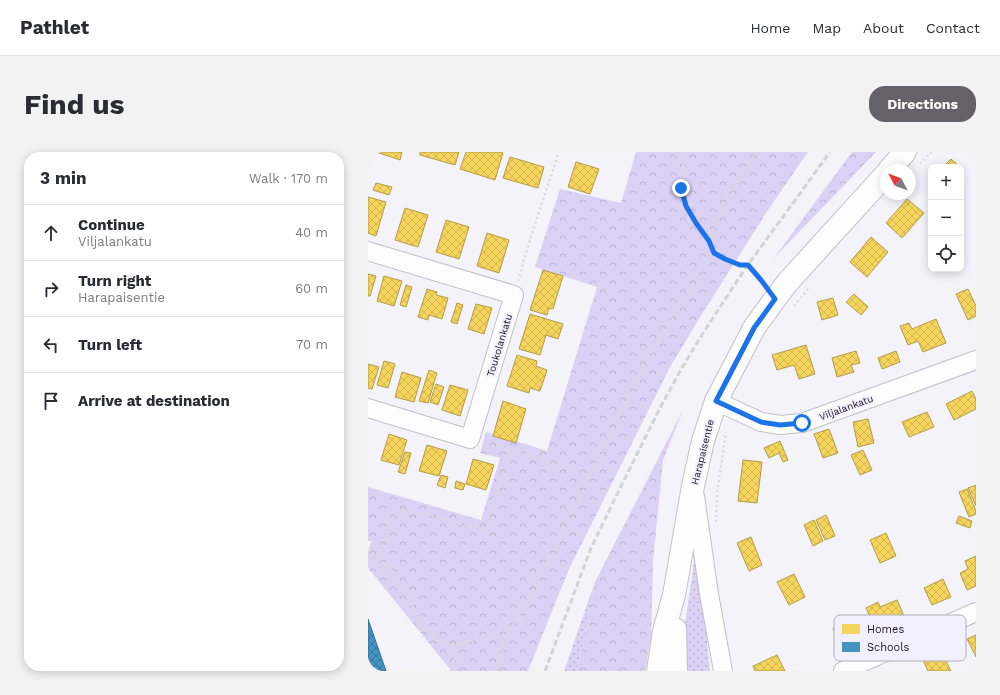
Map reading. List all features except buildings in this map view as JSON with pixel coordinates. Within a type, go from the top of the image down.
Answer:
[{"type":"main road","points":[[894,164],[905,152]]},
{"type":"main road","name":"Harapaisentie","points":[[658,671],[664,631],[674,595],[693,486],[716,401],[754,328],[775,299],[880,181]]},
{"type":"main road","name":"Harapaisentie","points":[[674,595],[676,671]]},
{"type":"street","points":[[368,251],[514,295]]},
{"type":"street","name":"Toukolankatu","points":[[470,439],[514,295]]},
{"type":"street","name":"Viljalankatu","points":[[716,401],[761,422],[780,425],[802,423],[976,360]]},
{"type":"street","points":[[368,408],[470,439]]},
{"type":"street","points":[[693,486],[709,594],[723,671]]},
{"type":"street","points":[[966,616],[976,612]]},
{"type":"street","points":[[843,671],[866,661]]},
{"type":"path","points":[[514,295],[532,233],[559,152]]},
{"type":"path","points":[[685,152],[681,188],[686,206],[709,241],[714,253],[740,265],[748,265],[775,299]]},
{"type":"path","points":[[709,241],[724,203],[756,152]]},
{"type":"path","points":[[368,551],[377,555],[394,574],[426,630],[435,639],[452,645],[458,644],[475,640],[515,623],[525,608],[647,360],[667,324],[714,253]]},
{"type":"path","points":[[470,439],[542,459],[590,477]]},
{"type":"path","points":[[377,555],[389,531],[391,518],[396,510],[431,515],[486,531],[492,506],[509,464],[510,450]]},
{"type":"path","points":[[496,671],[510,625]]},
{"type":"path","points":[[452,671],[458,644]]},
{"type":"green space","points":[[636,152],[808,152],[768,210],[670,367],[569,569],[528,671],[450,671],[450,669],[368,568],[368,553],[371,541],[368,541],[368,487],[481,520],[500,458],[480,453],[486,432],[547,451],[597,287],[535,267],[560,189],[621,203]]},
{"type":"green space","points":[[852,152],[876,152],[774,258]]},
{"type":"green space","points":[[683,410],[663,460],[653,561],[651,637],[645,671],[577,671],[595,582]]},
{"type":"green space","points":[[697,542],[710,671],[682,671],[684,631]]},
{"type":"green space","points":[[595,582],[577,671],[564,671]]},
{"type":"railway","points":[[545,671],[591,548],[662,404],[705,330],[745,269],[830,152]]},
{"type":"route","points":[[681,188],[686,206],[709,241],[714,253],[740,265],[748,265],[775,299],[754,328],[716,401],[761,422],[780,425],[802,423]]}]
